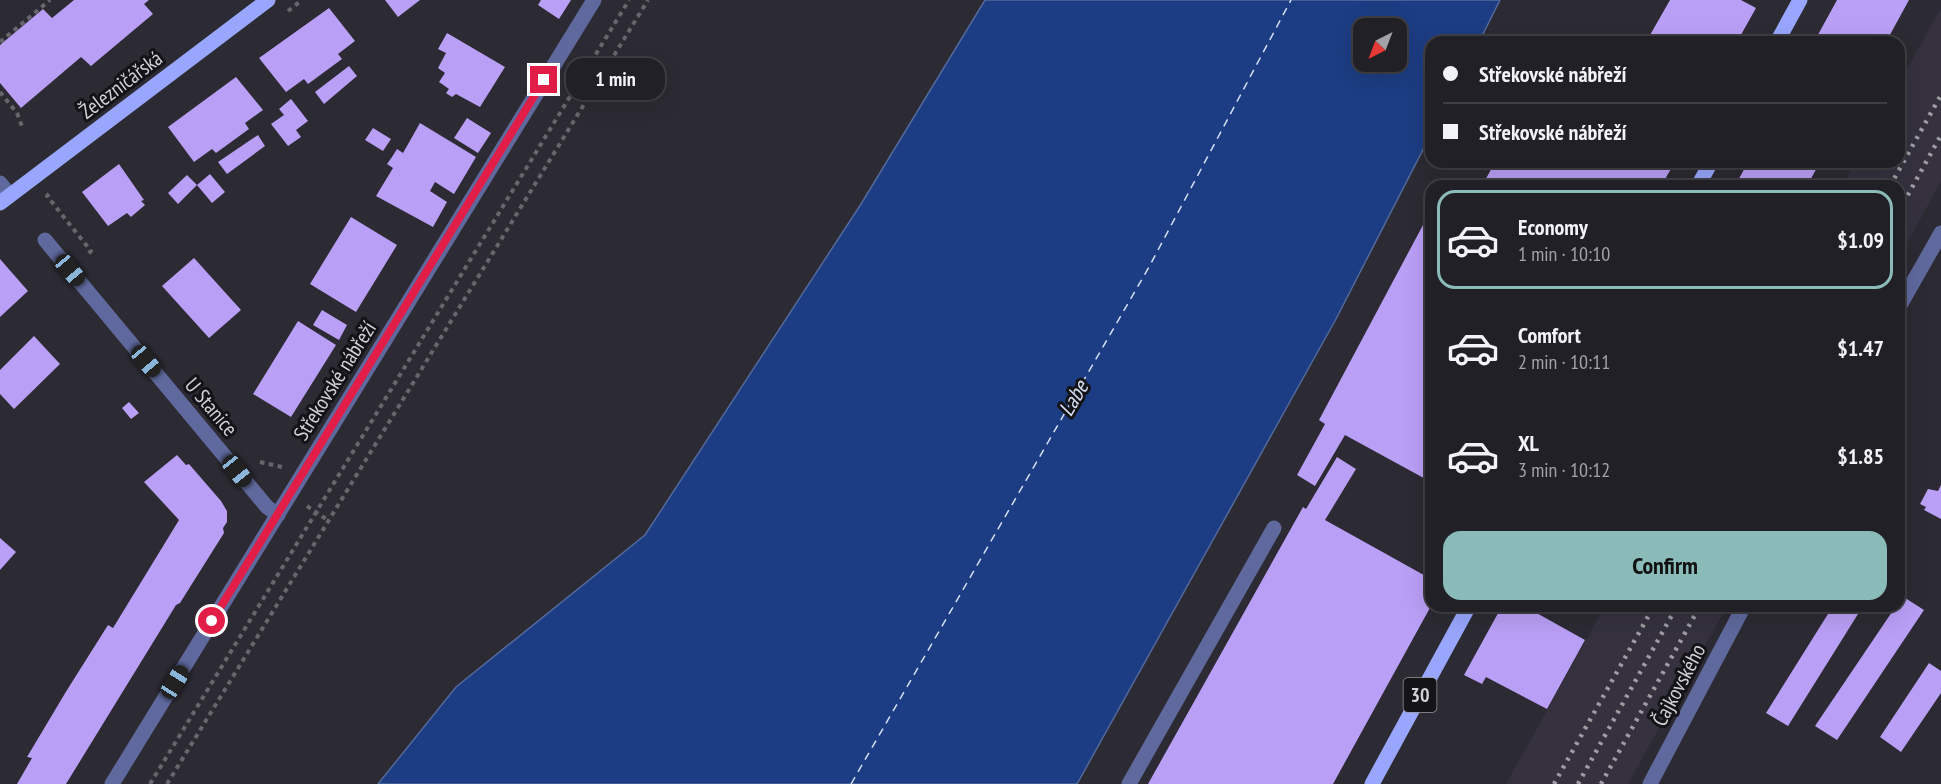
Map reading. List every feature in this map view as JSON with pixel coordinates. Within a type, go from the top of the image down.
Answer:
[{"type":"main road","name":"Železničářská","points":[[3,194],[268,0]]},
{"type":"main road","points":[[1780,36],[1800,0]]},
{"type":"main road","name":"30","points":[[1372,784],[1466,612]]},
{"type":"street","name":"Střekovské nábřeží","points":[[112,784],[594,0]]},
{"type":"street","points":[[1905,296],[1941,233]]},
{"type":"street","name":"U Stanice","points":[[45,240],[267,507],[278,514]]},
{"type":"street","points":[[1129,784],[1274,528]]},
{"type":"street","name":"Čajkovského","points":[[1650,784],[1741,612]]},
{"type":"path","points":[[0,42],[50,0]]},
{"type":"path","points":[[284,14],[302,0]]},
{"type":"path","points":[[150,784],[629,0]]},
{"type":"path","points":[[167,784],[648,0]]},
{"type":"path","points":[[0,92],[17,113],[22,129]]},
{"type":"path","points":[[53,188],[47,196],[91,251],[70,270]]},
{"type":"shaded area","points":[[1941,8],[1941,181],[1905,247],[1905,180],[1845,180],[1852,168],[1905,168],[1905,72]]},
{"type":"shaded area","points":[[1602,612],[1724,612],[1628,784],[1506,784]]},
{"type":"water","name":"Labe","points":[[985,0],[1500,0],[1482,36],[1425,36],[1425,146],[1336,319],[1077,784],[378,784],[456,687],[645,535],[861,204]]},
{"type":"building","points":[[74,0],[149,0],[144,4],[153,14],[91,66],[81,57],[21,108],[0,83],[0,45],[43,9],[52,18]]},
{"type":"building","points":[[385,0],[420,0],[398,17]]},
{"type":"building","points":[[541,0],[571,0],[559,19],[538,5]]},
{"type":"building","points":[[1670,0],[1741,0],[1756,8],[1740,36],[1649,36]]},
{"type":"building","points":[[1837,0],[1909,0],[1889,36],[1817,36]]},
{"type":"building","points":[[329,8],[355,41],[338,54],[342,59],[308,84],[304,79],[286,92],[259,58]]},
{"type":"building","points":[[447,33],[505,67],[480,107],[456,94],[452,97],[446,93],[449,89],[439,82],[445,73],[438,68],[446,53],[438,49]]},
{"type":"building","points":[[349,66],[357,76],[324,104],[315,92]]},
{"type":"building","points":[[236,77],[263,110],[245,123],[249,129],[216,153],[212,149],[194,162],[168,127]]},
{"type":"building","points":[[291,99],[308,121],[296,130],[301,137],[288,146],[271,124],[284,115],[279,109]]},
{"type":"building","points":[[467,118],[491,133],[478,153],[454,138]]},
{"type":"building","points":[[420,123],[476,157],[454,194],[435,182],[430,191],[447,202],[433,227],[376,196],[393,168],[387,164],[397,149],[403,153]]},
{"type":"building","points":[[373,128],[391,139],[383,151],[365,140]]},
{"type":"building","points":[[258,135],[265,146],[227,174],[218,162]]},
{"type":"building","points":[[119,164],[144,200],[141,201],[145,205],[131,217],[127,213],[108,226],[82,192]]},
{"type":"building","points":[[1492,168],[1672,168],[1664,180],[1485,180]]},
{"type":"building","points":[[1745,168],[1817,168],[1810,180],[1738,180]]},
{"type":"building","points":[[210,174],[225,192],[212,203],[197,185]]},
{"type":"building","points":[[187,175],[197,185],[178,204],[168,193]]},
{"type":"building","points":[[351,217],[397,245],[356,312],[310,284]]},
{"type":"building","points":[[1425,221],[1425,479],[1345,435],[1315,486],[1297,475],[1325,424],[1319,420]]},
{"type":"building","points":[[194,258],[241,310],[209,338],[162,286]]},
{"type":"building","points":[[0,259],[28,291],[0,317]]},
{"type":"building","points":[[322,310],[347,325],[339,340],[313,325]]},
{"type":"building","points":[[298,321],[336,345],[291,417],[253,394]]},
{"type":"building","points":[[34,336],[60,364],[14,409],[0,394],[0,370]]},
{"type":"building","points":[[129,402],[139,413],[131,419],[122,408]]},
{"type":"building","points":[[177,455],[186,465],[189,464],[221,501],[227,511],[224,533],[180,603],[176,605],[66,784],[17,784],[32,758],[27,757],[67,690],[108,625],[113,628],[179,520],[144,482]]},
{"type":"building","points":[[1337,457],[1356,469],[1325,520],[1425,576],[1425,612],[1428,612],[1333,784],[1148,784],[1303,507],[1306,509]]},
{"type":"building","points":[[1941,485],[1941,519],[1924,510],[1926,507],[1920,504],[1928,489],[1938,491]]},
{"type":"building","points":[[0,538],[16,552],[0,570]]},
{"type":"building","points":[[1905,598],[1924,610],[1837,740],[1815,726],[1892,612],[1905,612]]},
{"type":"building","points":[[1499,612],[1535,612],[1585,640],[1547,709],[1486,677],[1482,684],[1464,675]]},
{"type":"building","points":[[1829,612],[1859,612],[1788,726],[1766,713]]},
{"type":"building","points":[[1929,663],[1941,671],[1941,693],[1901,752],[1880,737]]},
{"type":"ferry route","points":[[851,784],[1149,267],[1291,0]]},
{"type":"railway","points":[[1905,159],[1941,95]]},
{"type":"railway","points":[[1905,200],[1941,135]]},
{"type":"railway","points":[[1893,180],[1900,168]]},
{"type":"railway","points":[[1554,784],[1651,612]]},
{"type":"railway","points":[[1578,784],[1674,612]]},
{"type":"railway","points":[[1601,784],[1697,612]]},
{"type":"route","points":[[212,621],[544,80]]}]
